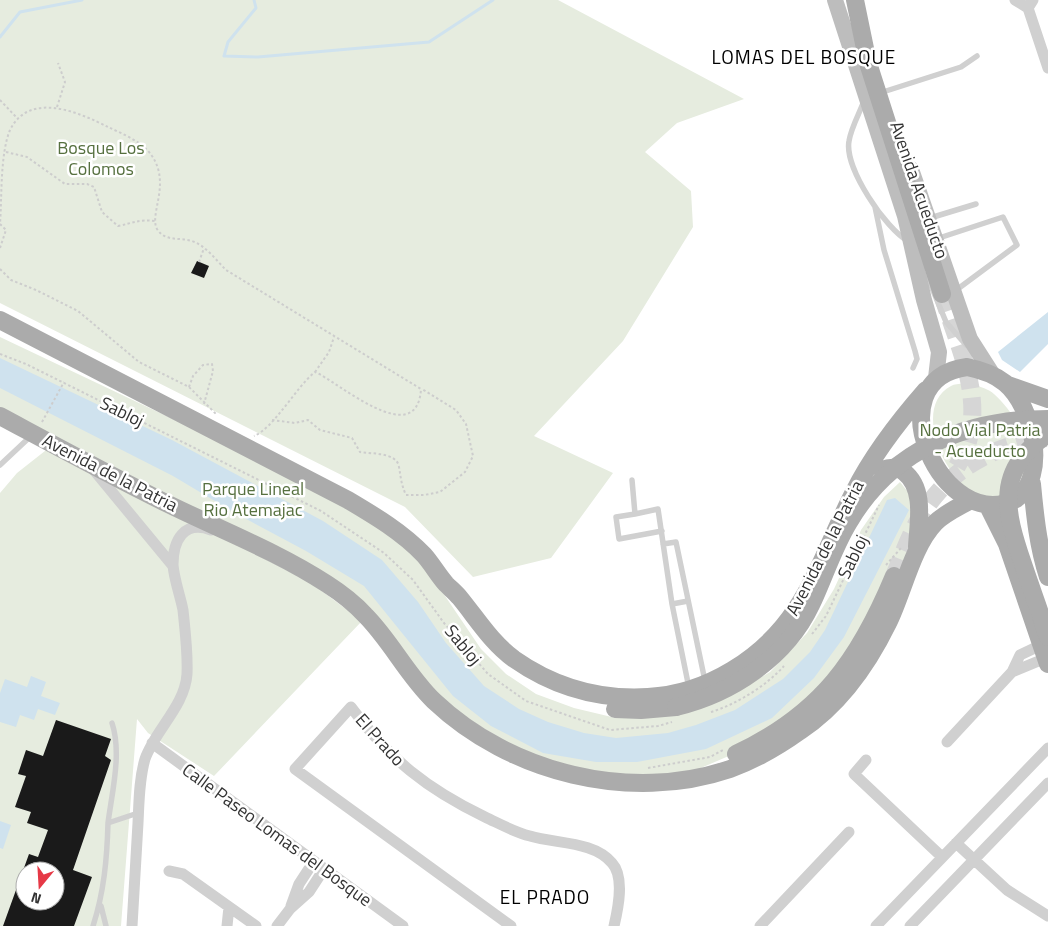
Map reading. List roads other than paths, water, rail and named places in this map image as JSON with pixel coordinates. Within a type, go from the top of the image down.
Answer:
[{"type":"main road","name":"Avenida Acueducto","points":[[834,0],[917,249],[924,300],[939,352],[931,384]]},
{"type":"main road","name":"Avenida Acueducto","points":[[854,0],[936,239],[947,293],[979,356],[1000,380]]},
{"type":"main road","points":[[854,0],[868,63],[947,293]]},
{"type":"main road","name":"Avenida de la Patria","points":[[0,320],[381,519],[424,555],[498,645],[536,673],[559,684],[583,692],[633,698],[658,697],[698,687],[728,673],[754,655],[778,634],[797,608],[838,528],[853,494],[882,443],[931,384]]},
{"type":"main road","points":[[1039,472],[1018,498],[1006,504],[988,506],[971,500],[944,477],[928,452],[921,418],[931,384],[954,369],[967,367],[1048,399]]},
{"type":"main road","points":[[1000,380],[1016,395],[1032,424],[1039,451],[1035,524],[1048,577]]},
{"type":"main road","name":"Avenida de la Patria","points":[[0,416],[37,429],[90,466],[267,552],[345,596],[366,616],[430,698],[454,720],[484,739],[527,760],[578,776],[623,782],[669,772],[756,744],[792,720],[818,699],[846,667],[865,640],[889,571]]},
{"type":"main road","name":"Avenida de la Patria","points":[[447,585],[454,602],[485,644],[524,678],[548,692],[580,703],[611,709],[676,714],[733,685],[769,659],[785,644],[811,606],[849,522],[870,493],[901,463],[929,446],[979,426],[1013,420],[1048,419]]},
{"type":"main road","points":[[1046,651],[1011,528],[1007,506],[1012,480],[1019,463],[1031,447],[1048,434]]},
{"type":"main road","points":[[838,528],[876,475],[891,467],[898,468],[909,476],[918,495],[917,555]]},
{"type":"main road","name":"Avenida de la Patria","points":[[669,772],[699,777],[731,768],[770,751],[803,730],[828,708],[855,677],[879,641],[927,533],[936,522],[971,500]]},
{"type":"main road","points":[[988,506],[1007,544],[1046,651]]},
{"type":"street","points":[[1015,0],[1031,4],[1048,68]]},
{"type":"street","points":[[90,466],[173,566]]},
{"type":"street","points":[[132,926],[138,813],[145,760],[152,743],[180,696],[187,674],[182,609],[173,566],[178,538],[184,531],[193,527],[202,527],[267,552]]},
{"type":"street","points":[[948,742],[1012,672],[1020,655],[1046,651]]},
{"type":"street","name":"El Prado","points":[[511,926],[295,768],[351,707],[367,729],[406,768],[439,793],[507,828],[531,836],[588,848],[607,858],[614,864],[618,873],[618,896],[614,926]]},
{"type":"street","name":"Calle Paseo Lomas del Bosque","points":[[152,743],[403,926]]},
{"type":"street","points":[[876,926],[1048,748]]},
{"type":"street","points":[[866,760],[854,774],[942,857]]},
{"type":"street","points":[[910,926],[1048,783]]},
{"type":"street","points":[[760,926],[849,832]]},
{"type":"street","points":[[956,843],[1007,890],[1048,916]]},
{"type":"street","points":[[290,909],[299,884],[314,861]]},
{"type":"street","points":[[277,926],[290,909],[309,892],[324,869]]},
{"type":"street","points":[[169,870],[184,874],[256,926]]},
{"type":"street","points":[[228,926],[229,906]]},
{"type":"lane","points":[[886,91],[961,67],[977,56]]},
{"type":"lane","points":[[866,97],[849,142],[850,161],[875,205],[899,236],[917,249],[946,322],[960,339],[979,356]]},
{"type":"lane","points":[[928,218],[976,204]]},
{"type":"lane","points":[[875,205],[884,250],[917,359],[913,368]]},
{"type":"lane","points":[[936,239],[1002,217],[1017,245],[947,293]]},
{"type":"lane","points":[[0,465],[37,429]]},
{"type":"lane","points":[[632,480],[635,514]]},
{"type":"lane","points":[[662,531],[619,539],[616,518],[658,509],[662,531],[672,604],[698,687]]},
{"type":"lane","points":[[663,544],[676,542],[688,601],[698,687]]},
{"type":"lane","points":[[672,604],[688,601]]},
{"type":"lane","points":[[93,926],[100,904],[107,863],[108,823],[115,766],[115,733],[112,723]]},
{"type":"lane","points":[[108,823],[138,813]]},
{"type":"lane","points":[[100,904],[106,926]]},
{"type":"water","points":[[1048,312],[1048,344],[1020,372],[1002,360],[998,352]]},
{"type":"water","points":[[0,358],[172,440],[323,521],[382,560],[418,602],[446,643],[484,686],[519,709],[548,722],[584,733],[616,738],[668,733],[696,725],[735,710],[783,679],[810,652],[825,630],[887,500],[895,498],[909,510],[844,637],[814,678],[772,718],[706,749],[637,762],[596,762],[543,753],[491,726],[453,696],[364,586],[173,476],[0,388]]},
{"type":"water","points":[[31,676],[46,682],[41,696],[60,703],[55,715],[38,709],[34,720],[20,715],[16,727],[0,722],[0,693],[5,679],[27,687]]},
{"type":"water","points":[[0,821],[11,825],[3,849],[0,848]]},
{"type":"waterway","points":[[0,37],[20,12],[82,0]]},
{"type":"waterway","points":[[254,0],[256,8],[228,42],[224,56],[258,57],[429,42],[493,0]]},
{"type":"tunnel","points":[[942,294],[965,362],[972,407],[971,430],[964,452],[952,474]]},
{"type":"tunnel","points":[[894,576],[919,519],[930,502],[957,474],[989,454],[1007,447],[1046,438]]},
{"type":"district","name":"LOMAS DEL BOSQUE","points":[[804,57]]},
{"type":"district","name":"EL PRADO","points":[[545,897]]},
{"type":"park label","name":"Bosque Los Colomos","points":[[101,158]]},
{"type":"park label","name":"Nodo Vial Patria - Acueducto","points":[[980,440]]},
{"type":"park label","name":"Parque Lineal Rio Atemajac","points":[[253,499]]}]
